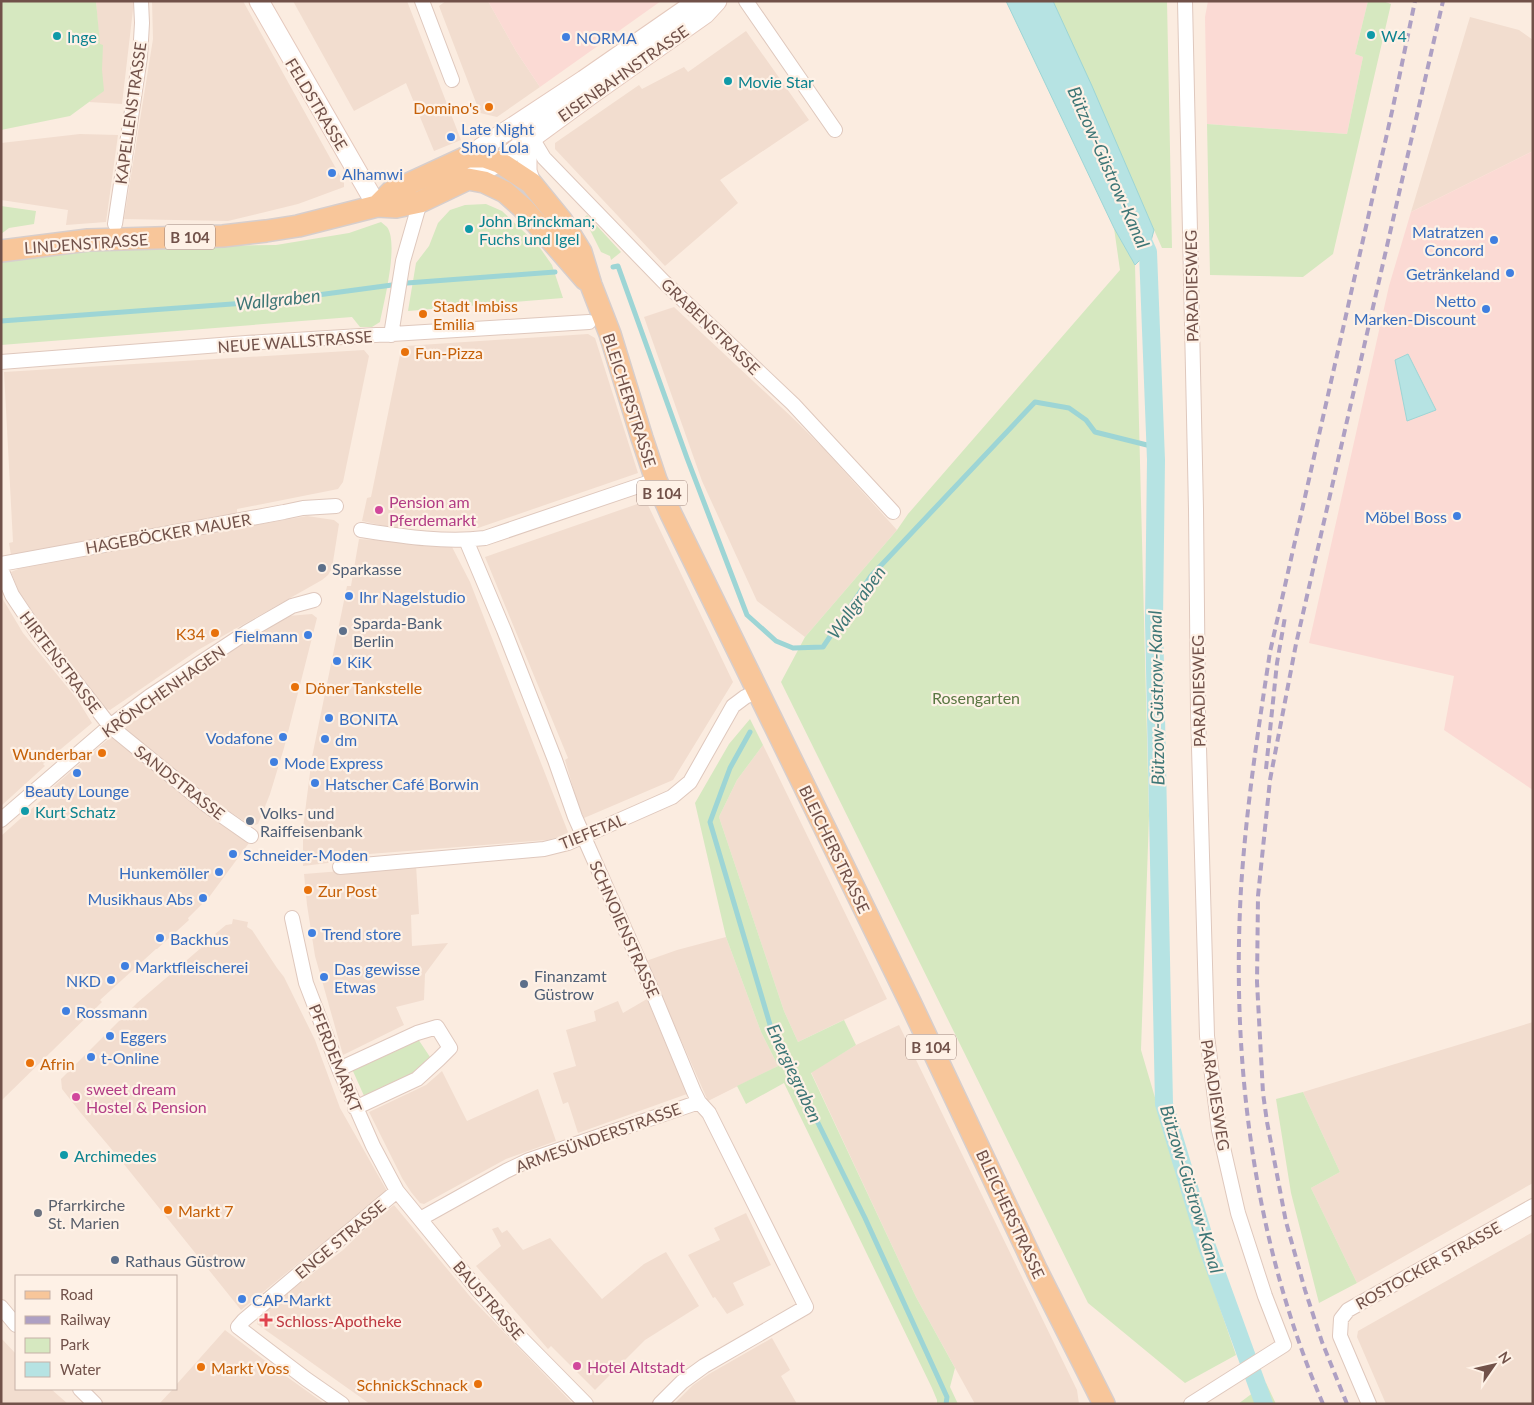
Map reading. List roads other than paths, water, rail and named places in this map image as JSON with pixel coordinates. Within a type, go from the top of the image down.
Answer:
[{"type":"main road","name":"EISENBAHNSTRASSE","points":[[377,206],[391,192],[482,165]]},
{"type":"main road","name":"EISENBAHNSTRASSE","points":[[377,206],[396,207],[420,202],[482,165]]},
{"type":"main road","name":"BLEICHERSTRASSE","points":[[482,165],[531,183],[562,220],[581,252],[590,285],[610,334],[656,480],[906,994],[1037,1271],[1104,1404]]},
{"type":"main road","name":"BLEICHERSTRASSE","points":[[482,165],[505,192],[523,208],[590,285]]},
{"type":"main road","name":"LINDENSTRASSE","points":[[1,251],[88,240],[223,236],[266,231],[298,226],[377,206]]},
{"type":"street","name":"KAPELLENSTRASSE","points":[[115,224],[140,57],[141,1]]},
{"type":"street","name":"FELDSTRASSE","points":[[259,1],[377,206]]},
{"type":"street","points":[[422,1],[452,80]]},
{"type":"street","name":"EISENBAHNSTRASSE","points":[[482,165],[584,80],[685,10],[704,1]]},
{"type":"street","name":"EISENBAHNSTRASSE","points":[[482,165],[529,140],[705,14],[717,1]]},
{"type":"street","points":[[746,1],[834,130]]},
{"type":"street","name":"PARADIESWEG","points":[[1185,1],[1196,509],[1198,711],[1207,1036],[1219,1130],[1238,1212],[1265,1296],[1284,1345],[1191,1404]]},
{"type":"street","points":[[529,140],[527,171],[531,183]]},
{"type":"street","name":"GRABENSTRASSE","points":[[529,140],[544,158],[663,281],[793,404],[893,512]]},
{"type":"street","points":[[391,335],[403,260],[420,202]]},
{"type":"street","name":"NEUE WALLSTRASSE","points":[[1,362],[246,343],[589,322]]},
{"type":"street","points":[[361,530],[400,536],[466,540],[485,538],[656,480]]},
{"type":"street","name":"HAGEBÖCKER MAUER","points":[[1,564],[303,508],[336,506]]},
{"type":"street","name":"SCHNOIENSTRASSE","points":[[466,540],[504,630],[575,817],[699,1102],[709,1113],[806,1307],[704,1366],[682,1382],[660,1404]]},
{"type":"street","name":"HIRTENSTRASSE","points":[[1,569],[12,595],[38,634],[110,726]]},
{"type":"street","name":"KRÖNCHENHAGEN","points":[[1,820],[110,726],[150,696],[247,632],[292,606],[314,600]]},
{"type":"street","name":"TIEFETAL","points":[[340,866],[544,849],[568,844],[672,797],[690,782],[733,706],[745,697],[758,691]]},
{"type":"street","name":"SANDSTRASSE","points":[[110,726],[208,806],[251,836]]},
{"type":"street","name":"PFERDEMARKT","points":[[292,918],[306,983],[338,1069],[372,1146],[397,1191]]},
{"type":"street","points":[[338,1069],[417,1033],[437,1027],[450,1048],[440,1060],[417,1078],[355,1108]]},
{"type":"street","name":"ARMESÜNDERSTRASSE","points":[[420,1219],[529,1160],[699,1102]]},
{"type":"street","name":"BAUSTRASSE","points":[[397,1191],[478,1290],[521,1338],[586,1404]]},
{"type":"street","name":"ENGE STRASSE","points":[[342,1404],[238,1327],[397,1191]]},
{"type":"street","name":"ROSTOCKER STRASSE","points":[[1369,1404],[1340,1336],[1341,1319],[1348,1310],[1533,1206]]},
{"type":"street","points":[[1,1307],[15,1324]]},
{"type":"street","points":[[81,1390],[95,1404]]},
{"type":"water","points":[[1006,1],[1053,1],[1154,230],[1148,252],[1135,265],[1114,228]]},
{"type":"water","points":[[1408,354],[1436,410],[1407,421],[1395,360]]},
{"type":"waterway","name":"Bützow-Güstrow-Kanal","points":[[1138,230],[1148,252],[1156,460],[1154,620],[1164,1104],[1206,1244],[1264,1404]]},
{"type":"waterway","name":"Wallgraben","points":[[613,267],[618,266],[687,458],[747,615],[776,641],[793,648],[823,647],[871,576],[1035,402],[1069,408],[1086,420],[1095,432],[1155,447]]},
{"type":"waterway","name":"Wallgraben","points":[[1,321],[273,301],[407,283],[555,272]]},
{"type":"waterway","name":"Energiegraben","points":[[750,732],[730,768],[710,822],[771,1028],[865,1218],[947,1397],[946,1404]]},
{"type":"railway","points":[[1323,1404],[1299,1343],[1280,1280],[1264,1216],[1252,1151],[1244,1086],[1240,1020],[1239,954],[1241,889],[1249,800],[1270,652],[1393,107],[1415,1]]},
{"type":"railway","points":[[1347,1404],[1322,1342],[1305,1290],[1286,1222],[1267,1122],[1263,1093],[1257,982],[1258,896],[1270,780],[1296,644],[1443,1]]},
{"type":"railway","points":[[1266,769],[1277,663],[1285,617]]},
{"type":"place","name":"W4","points":[[1371,35]]},
{"type":"place","name":"Inge","points":[[57,36]]},
{"type":"place","name":"NORMA","points":[[566,37]]},
{"type":"place","name":"Movie Star","points":[[728,81]]},
{"type":"place","name":"Domino's","points":[[489,107]]},
{"type":"place","name":"Late Night Shop Lola","points":[[451,137]]},
{"type":"place","name":"Alhamwi","points":[[332,173]]},
{"type":"place","name":"John Brinckman; Fuchs und Igel","points":[[469,229]]},
{"type":"place","name":"Matratzen Concord","points":[[1494,240]]},
{"type":"place","name":"Getränkeland","points":[[1510,273]]},
{"type":"place","name":"Netto Marken-Discount","points":[[1486,309]]},
{"type":"place","name":"Stadt Imbiss Emilia","points":[[423,314]]},
{"type":"place","name":"Fun-Pizza","points":[[405,352]]},
{"type":"place","name":"Pension am Pferdemarkt","points":[[379,510]]},
{"type":"place","name":"Möbel Boss","points":[[1457,516]]},
{"type":"place","name":"Sparkasse","points":[[322,568]]},
{"type":"place","name":"Ihr Nagelstudio","points":[[349,596]]},
{"type":"place","name":"Sparda-Bank Berlin","points":[[343,631]]},
{"type":"place","name":"K34","points":[[215,633]]},
{"type":"place","name":"Fielmann","points":[[308,635]]},
{"type":"place","name":"KiK","points":[[337,661]]},
{"type":"place","name":"Döner Tankstelle","points":[[295,687]]},
{"type":"place","name":"BONITA","points":[[329,718]]},
{"type":"place","name":"Vodafone","points":[[283,737]]},
{"type":"place","name":"dm","points":[[325,739]]},
{"type":"place","name":"Wunderbar","points":[[102,753]]},
{"type":"place","name":"Mode Express","points":[[274,762]]},
{"type":"place","name":"Beauty Lounge","points":[[77,773]]},
{"type":"place","name":"Hatscher Café Borwin","points":[[315,783]]},
{"type":"place","name":"Kurt Schatz","points":[[25,811]]},
{"type":"place","name":"Volks- und Raiffeisenbank","points":[[250,821]]},
{"type":"place","name":"Schneider-Moden","points":[[233,854]]},
{"type":"place","name":"Hunkemöller","points":[[219,872]]},
{"type":"place","name":"Zur Post","points":[[308,890]]},
{"type":"place","name":"Musikhaus Abs","points":[[203,898]]},
{"type":"place","name":"Trend store","points":[[312,933]]},
{"type":"place","name":"Backhus","points":[[160,938]]},
{"type":"place","name":"Marktfleischerei","points":[[125,966]]},
{"type":"place","name":"Das gewisse Etwas","points":[[324,977]]},
{"type":"place","name":"NKD","points":[[111,980]]},
{"type":"place","name":"Finanzamt Güstrow","points":[[524,984]]},
{"type":"place","name":"Rossmann","points":[[66,1011]]},
{"type":"place","name":"Eggers","points":[[110,1036]]},
{"type":"place","name":"t-Online","points":[[91,1057]]},
{"type":"place","name":"Afrin","points":[[30,1063]]},
{"type":"place","name":"sweet dream Hostel & Pension","points":[[76,1097]]},
{"type":"place","name":"Archimedes","points":[[64,1155]]},
{"type":"place","name":"Markt 7","points":[[168,1210]]},
{"type":"place","name":"Pfarrkirche St. Marien","points":[[38,1213]]},
{"type":"place","name":"Rathaus Güstrow","points":[[115,1260]]},
{"type":"place","name":"CAP-Markt","points":[[242,1299]]},
{"type":"place","name":"Schloss-Apotheke","points":[[266,1320]]},
{"type":"place","name":"Hotel Altstadt","points":[[577,1366]]},
{"type":"place","name":"Markt Voss","points":[[201,1367]]},
{"type":"place","name":"SchnickSchnack","points":[[478,1384]]},
{"type":"park label","name":"Rosengarten","points":[[976,697]]}]
